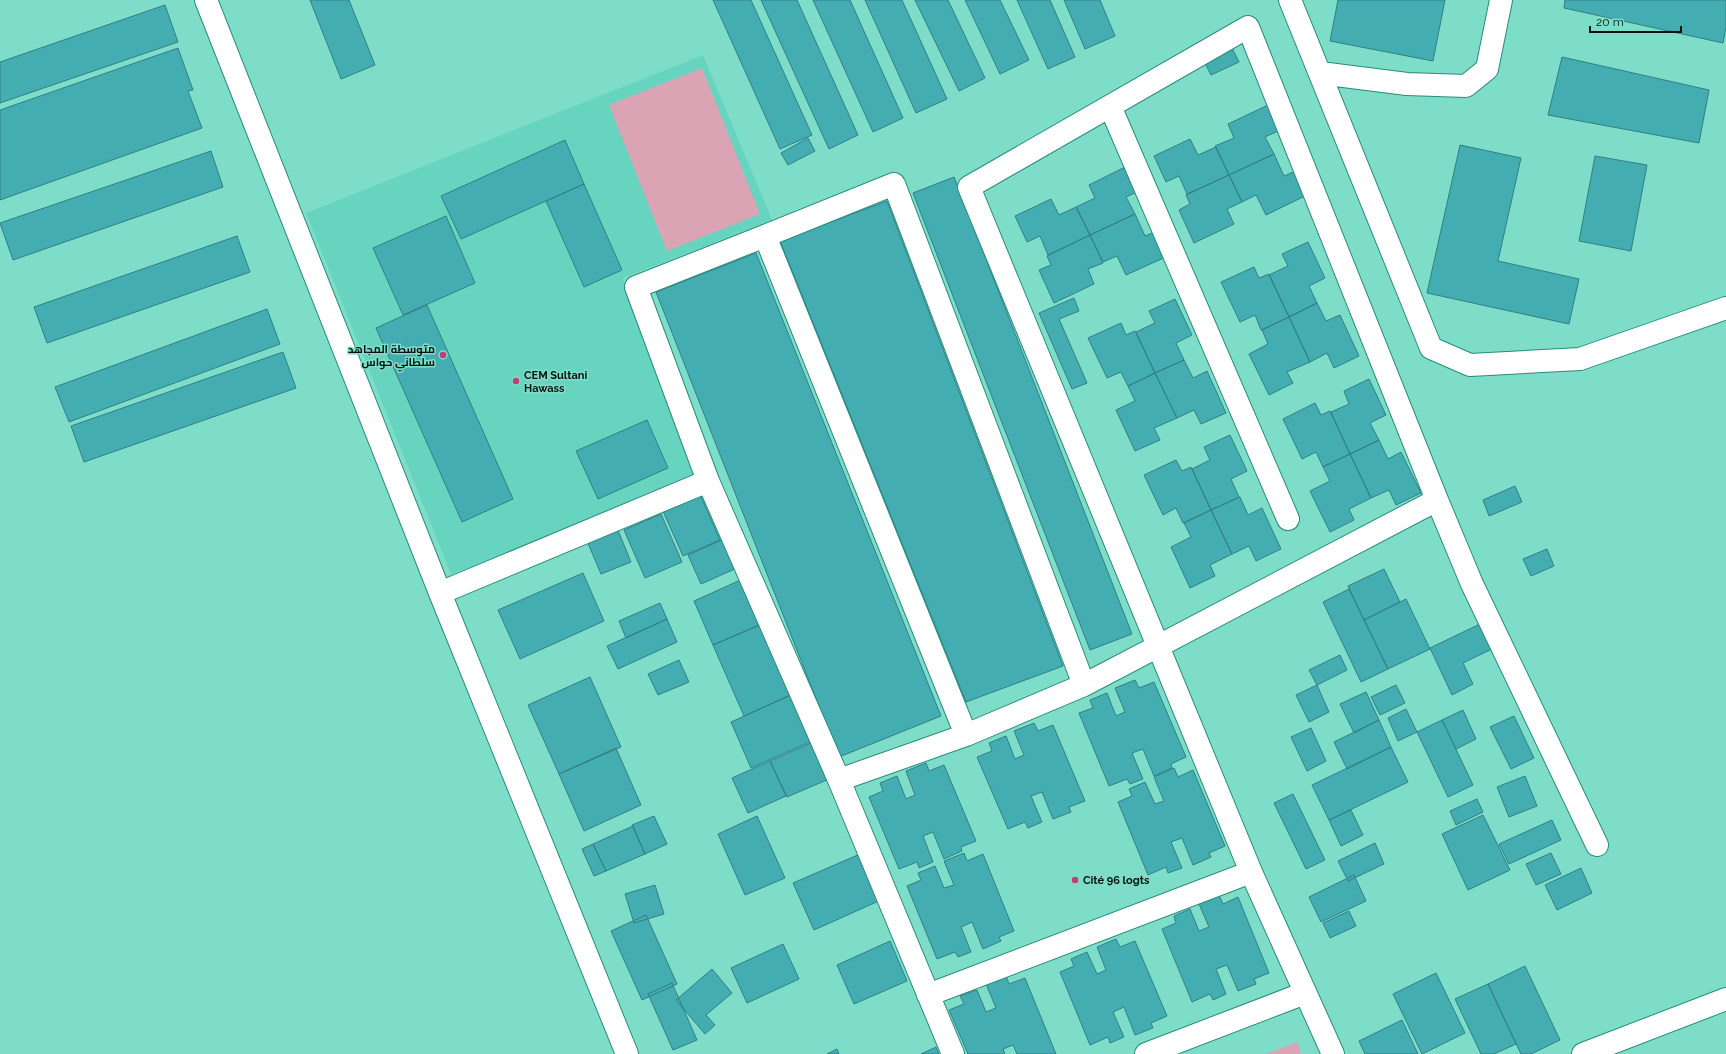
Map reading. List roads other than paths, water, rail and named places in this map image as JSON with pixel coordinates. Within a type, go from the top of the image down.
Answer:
[{"type":"street","points":[[206,0],[440,593],[626,1054]]},
{"type":"street","points":[[1290,0],[1431,348],[1470,365],[1580,359],[1726,308]]},
{"type":"street","points":[[1320,73],[1407,84],[1466,86],[1487,69],[1501,0]]},
{"type":"street","points":[[1333,1054],[1251,872],[969,187],[1248,27],[1472,584],[1597,845]]},
{"type":"street","points":[[1110,106],[1288,519]]},
{"type":"street","points":[[953,1054],[838,780],[708,481],[636,287],[894,184],[1084,685]]},
{"type":"street","points":[[765,236],[966,735]]},
{"type":"street","points":[[440,593],[708,481]]},
{"type":"street","points":[[838,780],[966,735],[1084,685],[1437,500]]},
{"type":"street","points":[[928,995],[1251,872]]},
{"type":"street","points":[[1146,1054],[1305,994]]},
{"type":"street","points":[[1582,1054],[1726,999]]},
{"type":"place","name":"متوسطة المجاهد سلطاني حواس","points":[[443,355]]},
{"type":"place","name":"CEM Sultani Hawass","points":[[516,381]]},
{"type":"place","name":"Cité 96 logts","points":[[1075,880]]}]
